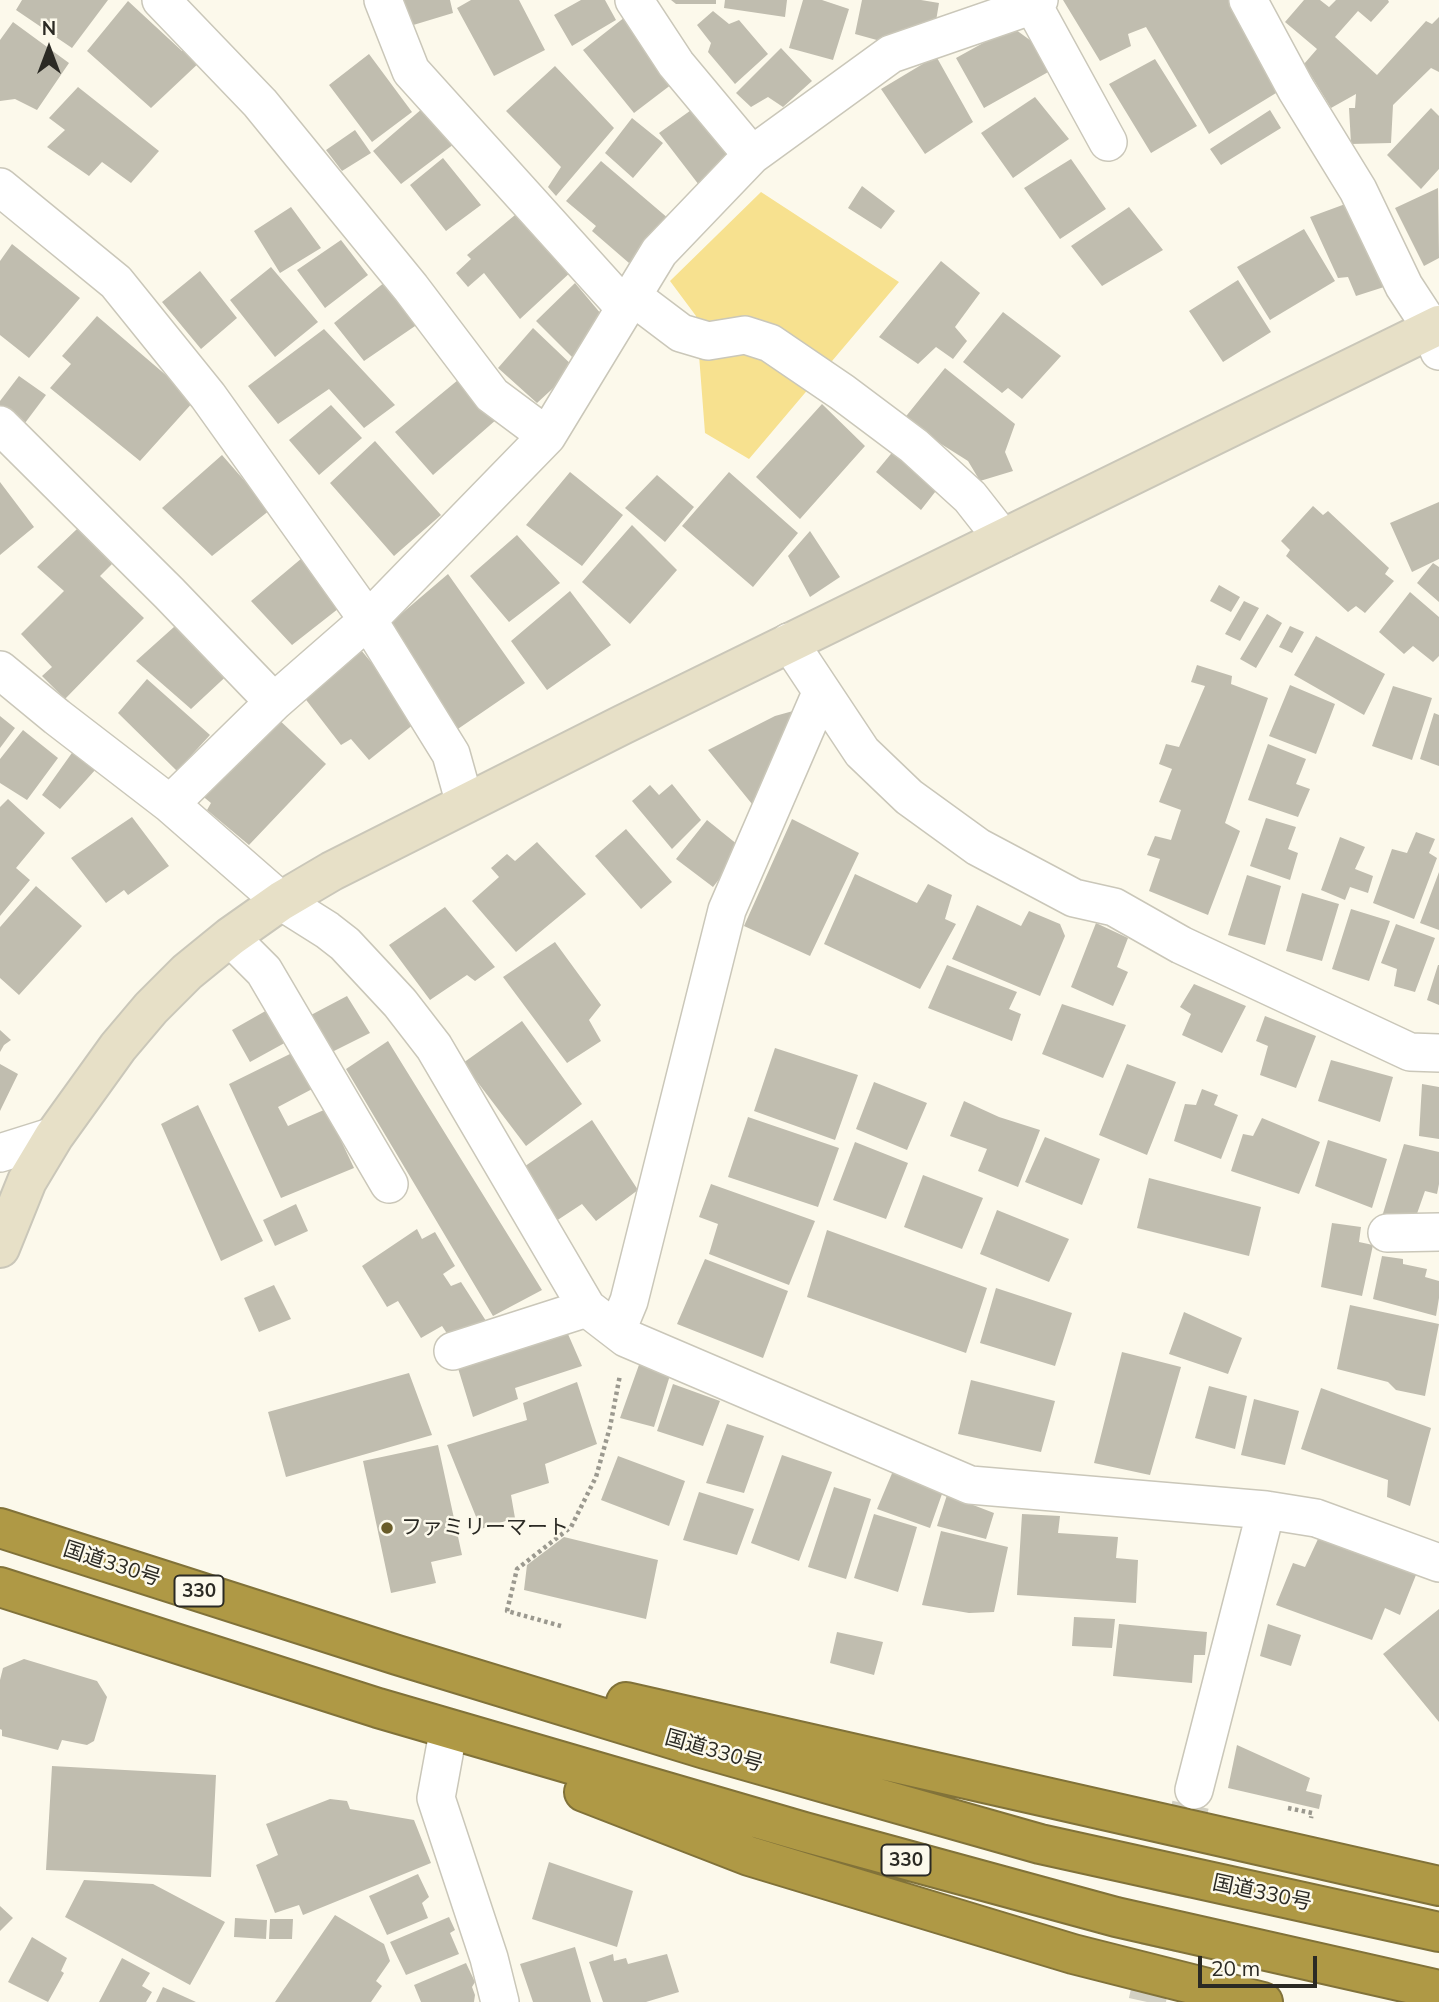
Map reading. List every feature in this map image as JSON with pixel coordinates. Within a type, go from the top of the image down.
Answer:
[{"type":"highway","name":"国道330号","points":[[2,1527],[397,1655],[705,1749],[1040,1844],[1439,1932]]},
{"type":"highway","name":"330","points":[[0,1587],[378,1708],[804,1832],[1116,1917],[1439,1990]]},
{"type":"highway","points":[[397,1655],[677,1712],[1439,1886]]},
{"type":"highway","points":[[378,1708],[447,1738],[749,1856],[1073,1954],[1263,2002]]},
{"type":"street","points":[[161,0],[260,103],[411,288],[492,395],[547,436]]},
{"type":"street","points":[[383,0],[411,71],[628,302],[681,333],[708,341],[745,335],[770,343],[914,446],[970,497],[1003,539]]},
{"type":"street","points":[[634,0],[676,64],[752,155]]},
{"type":"street","points":[[0,1248],[27,1181],[54,1136],[118,1046],[187,972],[281,901],[332,871],[789,642],[1437,335],[1404,286],[1358,190],[1296,89],[1248,0]]},
{"type":"street","points":[[170,804],[274,702],[368,620],[547,436],[659,252],[752,155],[891,54],[1030,1],[1108,142]]},
{"type":"street","points":[[0,187],[117,282],[208,396],[368,620],[451,754],[465,804]]},
{"type":"street","points":[[0,425],[274,702]]},
{"type":"street","points":[[789,642],[862,752],[909,797],[978,847],[1074,898],[1114,907],[1181,945],[1410,1052],[1439,1053]]},
{"type":"street","points":[[0,670],[170,804],[281,901],[345,944],[400,1003],[433,1046],[587,1308],[622,1334],[970,1485],[1266,1510],[1316,1518],[1439,1563]]},
{"type":"street","points":[[622,1334],[727,910],[821,693]]},
{"type":"street","points":[[230,937],[264,971],[389,1184]]},
{"type":"street","points":[[0,1153],[54,1136]]},
{"type":"street","points":[[1387,1233],[1439,1232]]},
{"type":"street","points":[[453,1351],[587,1308]]},
{"type":"street","points":[[1194,1790],[1266,1510]]},
{"type":"street","points":[[447,1738],[436,1798],[489,1958],[500,2002]]},
{"type":"path","points":[[561,1626],[507,1611],[517,1569],[571,1527],[596,1477],[610,1427],[622,1334]]},
{"type":"shaded area","points":[[761,192],[899,282],[749,459],[705,433],[696,316],[670,281]]},
{"type":"building","points":[[22,0],[108,0],[72,48],[16,10]]},
{"type":"building","points":[[402,0],[450,0],[453,13],[410,26]]},
{"type":"building","points":[[471,0],[519,0],[545,50],[494,76],[457,8]]},
{"type":"building","points":[[581,0],[605,0],[616,20],[572,46],[554,15]]},
{"type":"building","points":[[671,0],[716,0],[716,4],[676,4]]},
{"type":"building","points":[[725,0],[787,0],[785,17],[724,8]]},
{"type":"building","points":[[803,0],[822,0],[849,9],[833,60],[789,48]]},
{"type":"building","points":[[862,0],[921,0],[939,3],[935,27],[884,42],[855,34]]},
{"type":"building","points":[[1063,0],[1228,0],[1281,90],[1209,134],[1146,27],[1128,34],[1131,46],[1100,61]]},
{"type":"building","points":[[1304,0],[1320,0],[1329,7],[1336,0],[1388,0],[1371,22],[1358,11],[1335,37],[1377,75],[1426,21],[1432,24],[1439,17],[1439,72],[1431,68],[1393,105],[1391,143],[1351,144],[1349,108],[1355,108],[1356,94],[1331,108],[1304,64],[1317,49],[1285,22]]},
{"type":"building","points":[[128,1],[182,51],[192,45],[202,60],[151,108],[87,51]]},
{"type":"building","points":[[713,11],[729,24],[739,20],[768,54],[735,84],[708,52],[711,43],[697,25]]},
{"type":"building","points":[[625,17],[676,81],[634,113],[583,50]]},
{"type":"building","points":[[13,22],[69,63],[37,110],[15,99],[0,101],[0,40]]},
{"type":"building","points":[[1012,27],[1034,43],[1050,71],[984,108],[956,58]]},
{"type":"building","points":[[781,48],[812,81],[783,107],[768,97],[751,107],[736,93]]},
{"type":"building","points":[[369,54],[412,112],[372,142],[329,85]]},
{"type":"building","points":[[936,56],[973,122],[925,154],[881,89]]},
{"type":"building","points":[[1155,59],[1197,126],[1151,153],[1109,84]]},
{"type":"building","points":[[555,66],[614,128],[556,196],[548,187],[561,167],[506,111]]},
{"type":"building","points":[[78,87],[159,151],[131,183],[102,162],[89,176],[47,147],[65,130],[49,118]]},
{"type":"building","points":[[1035,97],[1069,139],[1013,178],[981,133]]},
{"type":"building","points":[[423,108],[454,144],[401,184],[373,151]]},
{"type":"building","points":[[694,108],[734,160],[699,185],[659,133]]},
{"type":"building","points":[[1431,108],[1439,116],[1439,169],[1421,189],[1387,155]]},
{"type":"building","points":[[1270,110],[1281,128],[1221,165],[1210,149]]},
{"type":"building","points":[[632,118],[663,143],[633,178],[605,153]]},
{"type":"building","points":[[355,130],[371,153],[342,171],[326,150]]},
{"type":"building","points":[[443,158],[481,205],[446,231],[410,185]]},
{"type":"building","points":[[1071,159],[1106,209],[1060,239],[1024,188]]},
{"type":"building","points":[[601,161],[669,219],[629,263],[592,231],[596,226],[566,201]]},
{"type":"building","points":[[862,186],[895,211],[881,229],[848,208]]},
{"type":"building","points":[[1438,188],[1439,258],[1424,266],[1395,208]]},
{"type":"building","points":[[1348,203],[1384,287],[1356,296],[1348,277],[1338,278],[1310,217]]},
{"type":"building","points":[[291,207],[321,248],[280,273],[254,231]]},
{"type":"building","points":[[1129,207],[1163,250],[1102,286],[1071,246]]},
{"type":"building","points":[[521,210],[573,270],[520,319],[484,273],[468,287],[456,273],[471,259],[467,255]]},
{"type":"building","points":[[1304,229],[1335,281],[1270,320],[1237,267]]},
{"type":"building","points":[[341,240],[368,275],[325,308],[297,270]]},
{"type":"building","points":[[12,244],[80,298],[29,358],[0,335],[0,261]]},
{"type":"building","points":[[941,261],[980,293],[955,327],[967,341],[953,359],[936,347],[918,364],[879,337]]},
{"type":"building","points":[[271,267],[318,322],[275,357],[230,300]]},
{"type":"building","points":[[200,271],[237,318],[201,349],[162,302]]},
{"type":"building","points":[[1238,280],[1271,332],[1223,362],[1189,311]]},
{"type":"building","points":[[385,282],[418,324],[364,361],[334,323]]},
{"type":"building","points":[[575,283],[607,321],[572,357],[536,321]]},
{"type":"building","points":[[1003,312],[1061,356],[1022,399],[1008,388],[1002,393],[963,362]]},
{"type":"building","points":[[97,316],[195,400],[140,461],[50,388],[71,364],[62,356]]},
{"type":"building","points":[[533,328],[575,368],[537,403],[498,368]]},
{"type":"building","points":[[324,329],[395,405],[364,428],[329,389],[278,424],[248,386]]},
{"type":"building","points":[[945,368],[1015,424],[1005,452],[1013,471],[980,481],[968,461],[903,420]]},
{"type":"building","points":[[19,376],[46,395],[25,423],[0,405],[0,401]]},
{"type":"building","points":[[458,380],[497,419],[433,475],[395,432]]},
{"type":"building","points":[[822,404],[865,446],[800,519],[756,477]]},
{"type":"building","points":[[331,405],[362,438],[319,475],[289,440]]},
{"type":"building","points":[[375,441],[441,515],[394,556],[330,483]]},
{"type":"building","points":[[895,449],[939,487],[921,510],[876,472]]},
{"type":"building","points":[[222,455],[270,510],[212,556],[162,508]]},
{"type":"building","points":[[570,472],[623,515],[582,566],[526,525]]},
{"type":"building","points":[[729,472],[798,533],[753,587],[682,526]]},
{"type":"building","points":[[657,475],[694,507],[665,542],[625,508]]},
{"type":"building","points":[[0,482],[34,527],[0,555]]},
{"type":"building","points":[[1439,502],[1439,559],[1412,572],[1390,523]]},
{"type":"building","points":[[1313,506],[1323,515],[1328,511],[1389,568],[1385,574],[1394,581],[1365,613],[1356,606],[1348,612],[1286,556],[1290,550],[1281,541]]},
{"type":"building","points":[[632,525],[677,570],[630,624],[582,582]]},
{"type":"building","points":[[77,529],[113,563],[100,576],[144,618],[65,699],[42,676],[52,667],[21,634],[64,591],[37,567]]},
{"type":"building","points":[[810,531],[840,577],[810,597],[788,556]]},
{"type":"building","points":[[517,535],[560,583],[509,622],[470,576]]},
{"type":"building","points":[[302,558],[343,605],[292,645],[251,601]]},
{"type":"building","points":[[1433,563],[1439,567],[1439,602],[1417,583]]},
{"type":"building","points":[[448,574],[525,683],[452,733],[387,626]]},
{"type":"building","points":[[1219,585],[1240,597],[1231,612],[1210,601]]},
{"type":"building","points":[[570,591],[611,645],[547,690],[511,641]]},
{"type":"building","points":[[1410,592],[1439,617],[1439,656],[1433,662],[1413,646],[1404,654],[1379,632]]},
{"type":"building","points":[[1244,601],[1259,608],[1240,641],[1225,634]]},
{"type":"building","points":[[1267,614],[1282,623],[1256,668],[1240,659]]},
{"type":"building","points":[[184,618],[234,669],[191,709],[136,661]]},
{"type":"building","points":[[1290,626],[1304,632],[1292,653],[1279,647]]},
{"type":"building","points":[[1316,636],[1385,674],[1364,715],[1294,675]]},
{"type":"building","points":[[356,644],[419,720],[369,760],[351,739],[341,745],[300,692]]},
{"type":"building","points":[[1197,665],[1232,676],[1231,684],[1268,698],[1225,823],[1240,831],[1208,915],[1149,891],[1160,859],[1147,855],[1155,836],[1171,840],[1181,810],[1159,802],[1172,769],[1159,764],[1166,744],[1179,747],[1205,686],[1191,682]]},
{"type":"building","points":[[147,679],[210,735],[177,771],[118,713]]},
{"type":"building","points":[[1290,685],[1335,704],[1316,754],[1269,736]]},
{"type":"building","points":[[1393,686],[1432,698],[1412,760],[1372,746]]},
{"type":"building","points":[[793,711],[763,795],[752,804],[708,750],[775,716]]},
{"type":"building","points":[[1434,713],[1439,715],[1439,766],[1420,759]]},
{"type":"building","points":[[0,716],[15,728],[0,748]]},
{"type":"building","points":[[275,716],[326,764],[249,845],[207,810],[211,803],[200,794]]},
{"type":"building","points":[[23,730],[58,758],[27,800],[0,783],[0,759]]},
{"type":"building","points":[[1268,744],[1306,759],[1296,784],[1310,789],[1298,817],[1248,800]]},
{"type":"building","points":[[74,750],[96,769],[60,809],[42,795]]},
{"type":"building","points":[[672,784],[701,820],[672,849],[632,801],[650,785],[659,795]]},
{"type":"building","points":[[8,799],[45,833],[16,868],[30,880],[0,916],[0,807]]},
{"type":"building","points":[[132,817],[169,866],[128,895],[124,890],[106,903],[71,858]]},
{"type":"building","points":[[1266,818],[1296,827],[1288,849],[1298,853],[1290,880],[1250,866]]},
{"type":"building","points":[[792,819],[859,853],[810,956],[744,926]]},
{"type":"building","points":[[707,820],[743,849],[713,887],[676,859]]},
{"type":"building","points":[[626,829],[672,882],[641,909],[595,856]]},
{"type":"building","points":[[1416,832],[1435,839],[1429,853],[1437,858],[1414,919],[1373,903],[1392,849],[1407,853]]},
{"type":"building","points":[[1340,837],[1365,847],[1355,869],[1373,876],[1368,893],[1350,887],[1345,900],[1321,890]]},
{"type":"building","points":[[537,842],[586,894],[516,952],[472,901],[499,877],[491,868],[507,854],[515,861]]},
{"type":"building","points":[[1439,872],[1439,930],[1420,923]]},
{"type":"building","points":[[855,874],[917,903],[928,884],[952,895],[945,919],[956,924],[920,989],[824,944]]},
{"type":"building","points":[[1247,875],[1281,886],[1265,945],[1228,935]]},
{"type":"building","points":[[36,886],[82,926],[19,995],[0,978],[0,927]]},
{"type":"building","points":[[1302,893],[1339,904],[1322,961],[1286,951]]},
{"type":"building","points":[[977,905],[1021,926],[1029,911],[1060,924],[1065,936],[1040,996],[952,959]]},
{"type":"building","points":[[445,907],[495,967],[475,981],[467,975],[430,1000],[389,945]]},
{"type":"building","points":[[1351,909],[1390,921],[1369,981],[1332,969]]},
{"type":"building","points":[[1096,923],[1128,938],[1117,967],[1128,972],[1113,1006],[1071,987]]},
{"type":"building","points":[[1396,924],[1435,938],[1415,992],[1394,986],[1397,969],[1381,963]]},
{"type":"building","points":[[555,942],[601,1005],[589,1020],[601,1041],[567,1063],[503,977]]},
{"type":"building","points":[[947,965],[1017,992],[1009,1009],[1021,1014],[1012,1041],[928,1008]]},
{"type":"building","points":[[1439,965],[1439,1005],[1427,1000]]},
{"type":"building","points":[[1194,984],[1246,1006],[1222,1053],[1182,1035],[1191,1014],[1180,1007]]},
{"type":"building","points":[[347,996],[370,1033],[332,1052],[311,1015]]},
{"type":"building","points":[[1062,1004],[1126,1025],[1103,1078],[1042,1054]]},
{"type":"building","points":[[269,1009],[290,1040],[250,1062],[232,1030]]},
{"type":"building","points":[[1265,1016],[1316,1036],[1296,1088],[1260,1075],[1268,1046],[1256,1041]]},
{"type":"building","points":[[522,1021],[582,1104],[526,1146],[463,1063]]},
{"type":"building","points":[[0,1030],[11,1040],[0,1052]]},
{"type":"building","points":[[388,1041],[542,1290],[493,1316],[346,1069]]},
{"type":"building","points":[[775,1048],[858,1075],[835,1140],[754,1111]]},
{"type":"building","points":[[296,1051],[316,1087],[278,1107],[288,1126],[326,1109],[354,1168],[281,1198],[229,1084]]},
{"type":"building","points":[[1331,1060],[1393,1077],[1380,1122],[1318,1101]]},
{"type":"building","points":[[0,1064],[18,1074],[0,1111]]},
{"type":"building","points":[[1127,1064],[1176,1082],[1147,1155],[1099,1135]]},
{"type":"building","points":[[874,1082],[927,1103],[907,1150],[856,1129]]},
{"type":"building","points":[[1422,1084],[1439,1087],[1439,1139],[1419,1136]]},
{"type":"building","points":[[1202,1089],[1218,1095],[1214,1105],[1238,1115],[1221,1159],[1174,1141],[1185,1104],[1196,1105]]},
{"type":"building","points":[[964,1101],[999,1117],[1040,1130],[1018,1187],[978,1171],[987,1149],[950,1136]]},
{"type":"building","points":[[198,1105],[263,1241],[221,1261],[161,1124]]},
{"type":"building","points":[[748,1117],[839,1148],[818,1207],[728,1177]]},
{"type":"building","points":[[1262,1118],[1320,1142],[1299,1194],[1231,1171],[1243,1134],[1253,1136]]},
{"type":"building","points":[[592,1120],[638,1190],[596,1221],[582,1204],[553,1223],[518,1171]]},
{"type":"building","points":[[1045,1137],[1100,1159],[1082,1205],[1025,1182]]},
{"type":"building","points":[[1328,1140],[1387,1159],[1372,1208],[1315,1186]]},
{"type":"building","points":[[855,1142],[908,1163],[886,1219],[833,1200]]},
{"type":"building","points":[[1404,1144],[1439,1152],[1437,1194],[1425,1191],[1413,1225],[1381,1220]]},
{"type":"building","points":[[923,1175],[983,1198],[962,1249],[904,1227]]},
{"type":"building","points":[[1149,1178],[1261,1207],[1249,1256],[1137,1228]]},
{"type":"building","points":[[711,1184],[815,1221],[789,1285],[709,1254],[718,1224],[699,1217]]},
{"type":"building","points":[[296,1204],[308,1231],[275,1246],[263,1220]]},
{"type":"building","points":[[997,1210],[1069,1239],[1049,1282],[980,1254]]},
{"type":"building","points":[[1332,1223],[1361,1227],[1359,1242],[1373,1245],[1362,1296],[1321,1287]]},
{"type":"building","points":[[417,1229],[422,1239],[435,1232],[455,1266],[443,1274],[451,1286],[461,1282],[488,1324],[452,1341],[442,1326],[421,1338],[398,1301],[387,1307],[362,1266]]},
{"type":"building","points":[[827,1230],[987,1288],[966,1353],[807,1297]]},
{"type":"building","points":[[1382,1256],[1403,1259],[1403,1264],[1427,1269],[1425,1277],[1439,1281],[1436,1316],[1373,1299]]},
{"type":"building","points":[[705,1259],[788,1291],[763,1358],[677,1324]]},
{"type":"building","points":[[274,1285],[291,1319],[259,1332],[244,1298]]},
{"type":"building","points":[[996,1288],[1072,1313],[1055,1366],[980,1343]]},
{"type":"building","points":[[1350,1305],[1439,1324],[1425,1396],[1396,1390],[1388,1382],[1337,1369]]},
{"type":"building","points":[[1184,1312],[1242,1338],[1228,1374],[1169,1354]]},
{"type":"building","points":[[564,1325],[582,1366],[515,1388],[518,1399],[473,1417],[457,1365]]},
{"type":"building","points":[[1122,1352],[1181,1367],[1150,1475],[1094,1463]]},
{"type":"building","points":[[640,1362],[671,1372],[654,1427],[620,1418]]},
{"type":"building","points":[[409,1373],[432,1435],[286,1477],[268,1412]]},
{"type":"building","points":[[971,1380],[1055,1401],[1041,1452],[958,1434]]},
{"type":"building","points":[[577,1382],[597,1444],[545,1464],[549,1483],[511,1495],[515,1518],[481,1529],[447,1445],[527,1420],[523,1403]]},
{"type":"building","points":[[673,1384],[720,1401],[703,1446],[657,1431]]},
{"type":"building","points":[[1209,1386],[1247,1396],[1235,1449],[1195,1438]]},
{"type":"building","points":[[1321,1388],[1431,1428],[1410,1506],[1387,1497],[1388,1480],[1301,1449]]},
{"type":"building","points":[[1254,1399],[1299,1411],[1285,1465],[1241,1455]]},
{"type":"building","points":[[727,1424],[764,1436],[744,1493],[706,1483]]},
{"type":"building","points":[[438,1445],[462,1555],[431,1562],[436,1583],[391,1593],[363,1461]]},
{"type":"building","points":[[782,1455],[832,1472],[799,1561],[751,1543]]},
{"type":"building","points":[[618,1456],[685,1481],[669,1526],[601,1500]]},
{"type":"building","points":[[893,1471],[942,1494],[930,1528],[877,1509]]},
{"type":"building","points":[[834,1487],[871,1499],[846,1579],[808,1567]]},
{"type":"building","points":[[699,1492],[754,1509],[737,1555],[683,1540]]},
{"type":"building","points":[[947,1495],[994,1513],[986,1539],[937,1526]]},
{"type":"building","points":[[874,1514],[917,1527],[898,1592],[854,1578]]},
{"type":"building","points":[[1022,1514],[1060,1516],[1058,1533],[1118,1537],[1116,1558],[1138,1560],[1136,1603],[1017,1595]]},
{"type":"building","points":[[941,1531],[1008,1547],[994,1612],[969,1613],[922,1605]]},
{"type":"building","points":[[564,1537],[658,1560],[646,1619],[524,1590],[527,1565]]},
{"type":"building","points":[[1318,1539],[1416,1575],[1400,1615],[1385,1608],[1372,1640],[1276,1605],[1293,1563],[1305,1567]]},
{"type":"building","points":[[1439,1609],[1439,1722],[1383,1654]]},
{"type":"building","points":[[1074,1617],[1115,1619],[1112,1648],[1072,1646]]},
{"type":"building","points":[[1119,1624],[1207,1632],[1205,1655],[1194,1655],[1192,1683],[1113,1676]]},
{"type":"building","points":[[1268,1624],[1301,1635],[1291,1666],[1260,1656]]},
{"type":"building","points":[[837,1632],[883,1642],[874,1675],[830,1663]]},
{"type":"building","points":[[24,1659],[97,1681],[107,1697],[94,1741],[87,1745],[62,1740],[58,1750],[2,1736],[0,1680],[3,1668]]},
{"type":"building","points":[[1237,1745],[1310,1778],[1306,1791],[1322,1795],[1319,1809],[1228,1788]]},
{"type":"building","points":[[52,1766],[216,1775],[211,1877],[46,1870]]},
{"type":"building","points":[[330,1799],[347,1801],[350,1809],[414,1820],[431,1863],[303,1915],[299,1905],[275,1913],[256,1865],[278,1855],[266,1824]]},
{"type":"building","points":[[549,1862],[633,1891],[617,1947],[532,1919]]},
{"type":"building","points":[[418,1874],[429,1897],[422,1903],[428,1918],[387,1935],[369,1896]]},
{"type":"building","points":[[84,1880],[153,1884],[225,1922],[190,1985],[65,1917]]},
{"type":"building","points":[[0,1906],[13,1918],[0,1931]]},
{"type":"building","points":[[335,1915],[384,1944],[390,1961],[376,1981],[382,1986],[371,2002],[275,2002]]},
{"type":"building","points":[[449,1917],[455,1930],[450,1933],[459,1954],[406,1975],[390,1942]]},
{"type":"building","points":[[235,1918],[267,1920],[266,1939],[234,1937]]},
{"type":"building","points":[[270,1919],[293,1919],[292,1939],[269,1939]]},
{"type":"building","points":[[32,1937],[67,1958],[61,1971],[64,1973],[48,2002],[8,1982]]},
{"type":"building","points":[[575,1947],[591,2002],[533,2002],[520,1964]]},
{"type":"building","points":[[613,1954],[614,1961],[626,1958],[628,1964],[667,1954],[679,1992],[646,2002],[603,2002],[589,1962]]},
{"type":"building","points":[[122,1958],[150,1973],[142,1986],[152,1992],[146,2002],[99,2002]]},
{"type":"building","points":[[466,1963],[475,1982],[472,1987],[474,2002],[421,2002],[414,1985]]},
{"type":"building","points":[[163,1987],[196,2002],[156,2002]]},
{"type":"tunnel","points":[[1147,2002],[1192,1798]]},
{"type":"place","name":"ファミリーマート","points":[[387,1528]]}]
